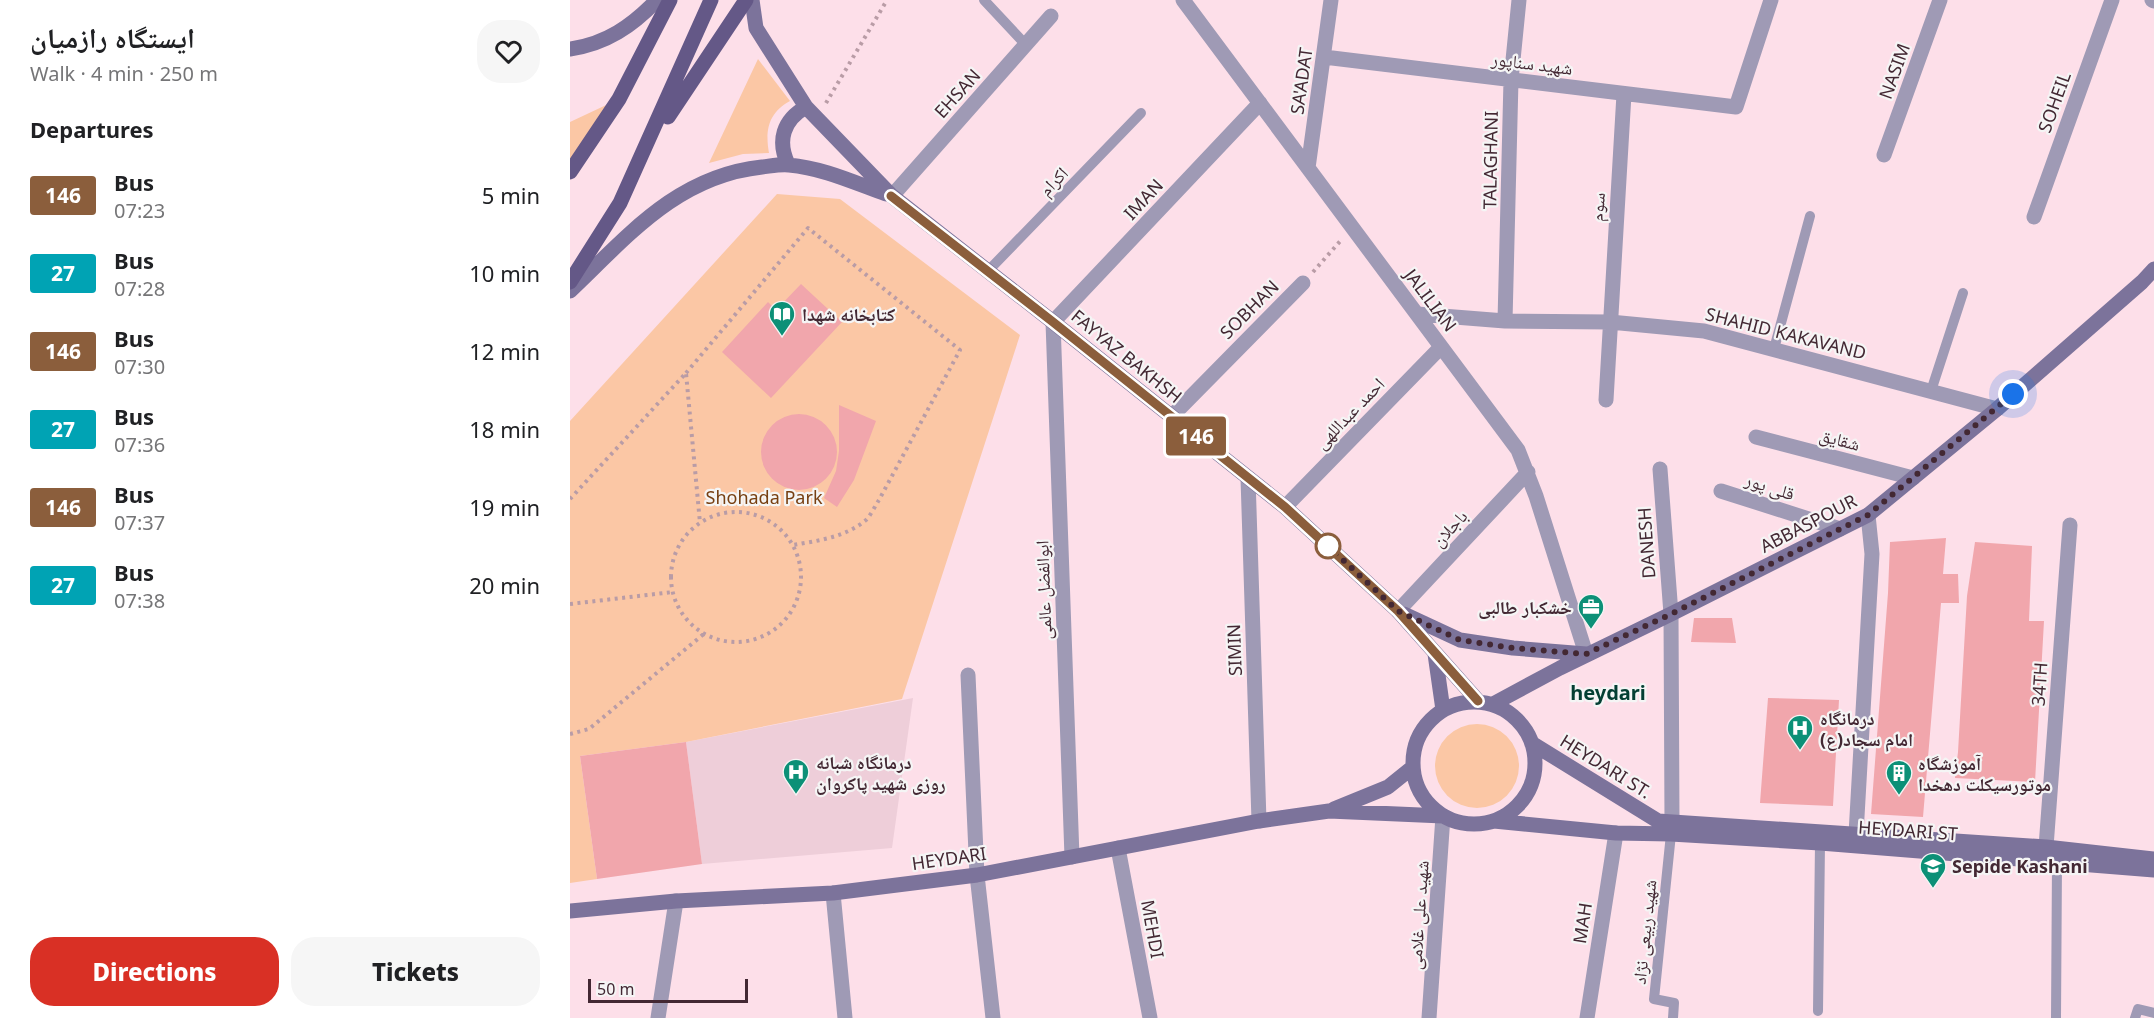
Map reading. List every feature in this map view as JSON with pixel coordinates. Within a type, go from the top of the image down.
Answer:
[{"type":"main road","points":[[570,171],[619,99],[670,0]]},
{"type":"main road","points":[[570,282],[620,203],[711,0]]},
{"type":"main road","points":[[644,152],[746,0]]},
{"type":"street","points":[[570,49],[604,40],[623,31],[657,0]]},
{"type":"street","points":[[752,0],[756,28],[811,113],[891,196]]},
{"type":"street","name":"JALILIAN","points":[[1184,0],[1518,450],[1528,472],[1586,654]]},
{"type":"street","name":"SA'ADAT","points":[[1308,168],[1331,0]]},
{"type":"street","name":"TALAGHANI","points":[[1505,321],[1511,80],[1519,0]]},
{"type":"street","name":"شهید سناپور","points":[[1324,57],[1736,107],[1771,0]]},
{"type":"street","name":"NASIM","points":[[1884,155],[1940,0]]},
{"type":"street","name":"SOHEIL","points":[[2034,217],[2112,0]]},
{"type":"street","name":"EHSAN","points":[[891,196],[1051,16]]},
{"type":"street","name":"سوم","points":[[1606,400],[1624,93]]},
{"type":"street","name":"IMAN","points":[[1053,322],[1260,103]]},
{"type":"street","points":[[788,164],[784,156],[782,136],[790,119],[811,113]]},
{"type":"street","points":[[570,291],[647,217],[699,183],[738,170],[788,164],[824,171],[891,196]]},
{"type":"street","name":"FAYYAZ BAKHSH","points":[[891,196],[1285,507],[1398,611],[1435,654],[1486,703]]},
{"type":"street","name":"ABBASPOUR","points":[[1486,703],[1671,614],[1868,515],[1997,409],[2154,269]]},
{"type":"street","name":"SOBHAN","points":[[1172,416],[1303,283]]},
{"type":"street","name":"SHAHID KAKAVAND","points":[[1417,314],[1505,321],[1610,322],[1704,331],[1997,409]]},
{"type":"street","name":"ابوالفضل عالمی","points":[[1053,322],[1072,857]]},
{"type":"street","name":"احمد عبداللهی","points":[[1285,507],[1441,347]]},
{"type":"street","name":"شقایق","points":[[1756,437],[1912,478]]},
{"type":"street","name":"DANESH","points":[[1660,469],[1671,614],[1665,827]]},
{"type":"street","name":"باجلان","points":[[1398,611],[1528,472]]},
{"type":"street","name":"SIMIN","points":[[1248,478],[1259,821]]},
{"type":"street","name":"قلی پور","points":[[1721,491],[1840,529]]},
{"type":"street","points":[[1856,834],[1872,554],[1868,515]]},
{"type":"street","name":"34TH","points":[[2046,847],[2070,525]]},
{"type":"street","points":[[1398,611],[1460,640],[1513,648],[1586,654]]},
{"type":"street","points":[[1435,654],[1443,710]]},
{"type":"street","points":[[968,675],[977,875],[993,1018]]},
{"type":"street","points":[[1443,816],[1428,803],[1418,786],[1413,767],[1414,750],[1420,734],[1429,720],[1443,710],[1460,703],[1486,703],[1510,713],[1524,727],[1533,744],[1536,762],[1533,781],[1524,798],[1511,812],[1494,821]]},
{"type":"street","name":"HEYDARI ST.","points":[[1533,744],[1665,827]]},
{"type":"street","points":[[1329,811],[1388,787],[1413,767]]},
{"type":"street","points":[[1329,811],[1443,816],[1459,822],[1477,824],[1494,821],[1616,834],[1665,827]]},
{"type":"street","name":"HEYDARI","points":[[570,911],[676,901],[833,893],[977,875],[1259,821],[1329,811]]},
{"type":"street","name":"شهید علی غلامی","points":[[1429,1018],[1443,816]]},
{"type":"street","name":"HEYDARI ST","points":[[1665,827],[1856,834],[2046,847],[2154,859]]},
{"type":"street","name":"HEYDARI ST","points":[[1665,827],[1821,843],[2154,870]]},
{"type":"street","name":"MAH","points":[[1587,1018],[1616,834]]},
{"type":"street","name":"MEHDI","points":[[1118,848],[1149,1018]]},
{"type":"street","points":[[833,893],[845,1018]]},
{"type":"street","points":[[658,1018],[676,901]]},
{"type":"lane","points":[[984,0],[1026,45]]},
{"type":"lane","name":"اکرام","points":[[988,271],[1141,113]]},
{"type":"lane","points":[[1774,349],[1810,216]]},
{"type":"lane","points":[[1931,391],[1963,293]]},
{"type":"lane","name":"شهید ربیعی نژاد","points":[[1665,827],[1654,999],[1674,1003],[1673,1018]]},
{"type":"lane","points":[[1818,1011],[1821,843]]},
{"type":"lane","points":[[2056,1018],[2057,861]]},
{"type":"lane","points":[[2134,1018],[2138,1009],[2154,1013]]},
{"type":"path","points":[[811,113],[887,0]]},
{"type":"path","points":[[570,499],[686,373],[808,228],[960,350],[867,519],[843,533],[793,545]]},
{"type":"path","name":"SOBHAN","points":[[1303,283],[1353,228]]},
{"type":"path","points":[[686,373],[700,523]]},
{"type":"path","points":[[737,512],[759,516],[779,528],[793,545],[800,566],[800,589],[792,610],[778,627],[758,638],[736,642],[714,638],[694,627],[680,610],[673,592],[671,572],[676,553],[686,536],[700,523],[718,514],[737,512]]},
{"type":"path","points":[[570,604],[673,592]]},
{"type":"path","points":[[570,735],[589,729],[705,633]]},
{"type":"shaded area","name":"درمانگاه شبانه روزی شهید پاکروان","points":[[913,698],[892,848],[702,864],[686,742]]},
{"type":"green space","points":[[758,59],[790,101],[777,111],[770,123],[769,153],[743,154],[709,163]]},
{"type":"green space","points":[[619,99],[570,172],[570,122]]},
{"type":"green space","name":"Shohada Park","points":[[777,194],[840,199],[1020,335],[902,699],[686,742],[580,756],[597,879],[570,883],[570,421]]},
{"type":"green space","points":[[1477,724],[1493,727],[1507,736],[1516,750],[1519,766],[1516,782],[1507,796],[1493,805],[1477,808],[1461,805],[1447,796],[1438,782],[1435,766],[1438,750],[1447,736],[1461,727]]},
{"type":"building","name":"کتابخانه شهدا","points":[[801,284],[842,322],[771,398],[722,352],[768,302],[776,310]]},
{"type":"building","points":[[839,405],[876,421],[854,480],[837,507],[824,498],[836,471],[839,451]]},
{"type":"building","points":[[799,414],[813,417],[826,425],[834,438],[837,452],[834,466],[826,479],[813,487],[799,490],[785,487],[772,479],[764,466],[761,452],[764,438],[772,425],[785,417]]},
{"type":"building","points":[[1946,538],[1943,574],[1958,574],[1959,603],[1941,603],[1923,817],[1871,814],[1890,542]]},
{"type":"building","points":[[1975,542],[2032,546],[2029,621],[2044,621],[2035,782],[1955,778],[1967,596]]},
{"type":"building","points":[[1694,618],[1732,618],[1736,643],[1691,642]]},
{"type":"building","name":"درمانگاه امام سجاد(ع)","points":[[1768,698],[1839,700],[1833,806],[1760,803]]},
{"type":"building","points":[[686,742],[702,864],[597,879],[580,756]]},
{"type":"bus line","name":"146","points":[[891,196],[1285,507],[1398,611],[1478,701]]},
{"type":"place","name":"کتابخانه شهدا","points":[[782,337]]},
{"type":"place","name":"خشکبار طالبی","points":[[1591,630]]},
{"type":"place","name":"درمانگاه امام سجاد(ع)","points":[[1800,751]]},
{"type":"place","name":"درمانگاه شبانه روزی شهید پاکروان","points":[[796,795]]},
{"type":"place","name":"آموزشگاه موتورسیکلت دهخدا","points":[[1899,796]]},
{"type":"place","name":"Sepide Kashani","points":[[1933,889]]},
{"type":"district","name":"heydari","points":[[1608,692]]},
{"type":"route","points":[[1328,546],[1398,611],[1460,640],[1513,648],[1586,654],[1868,515],[2013,394]]}]
